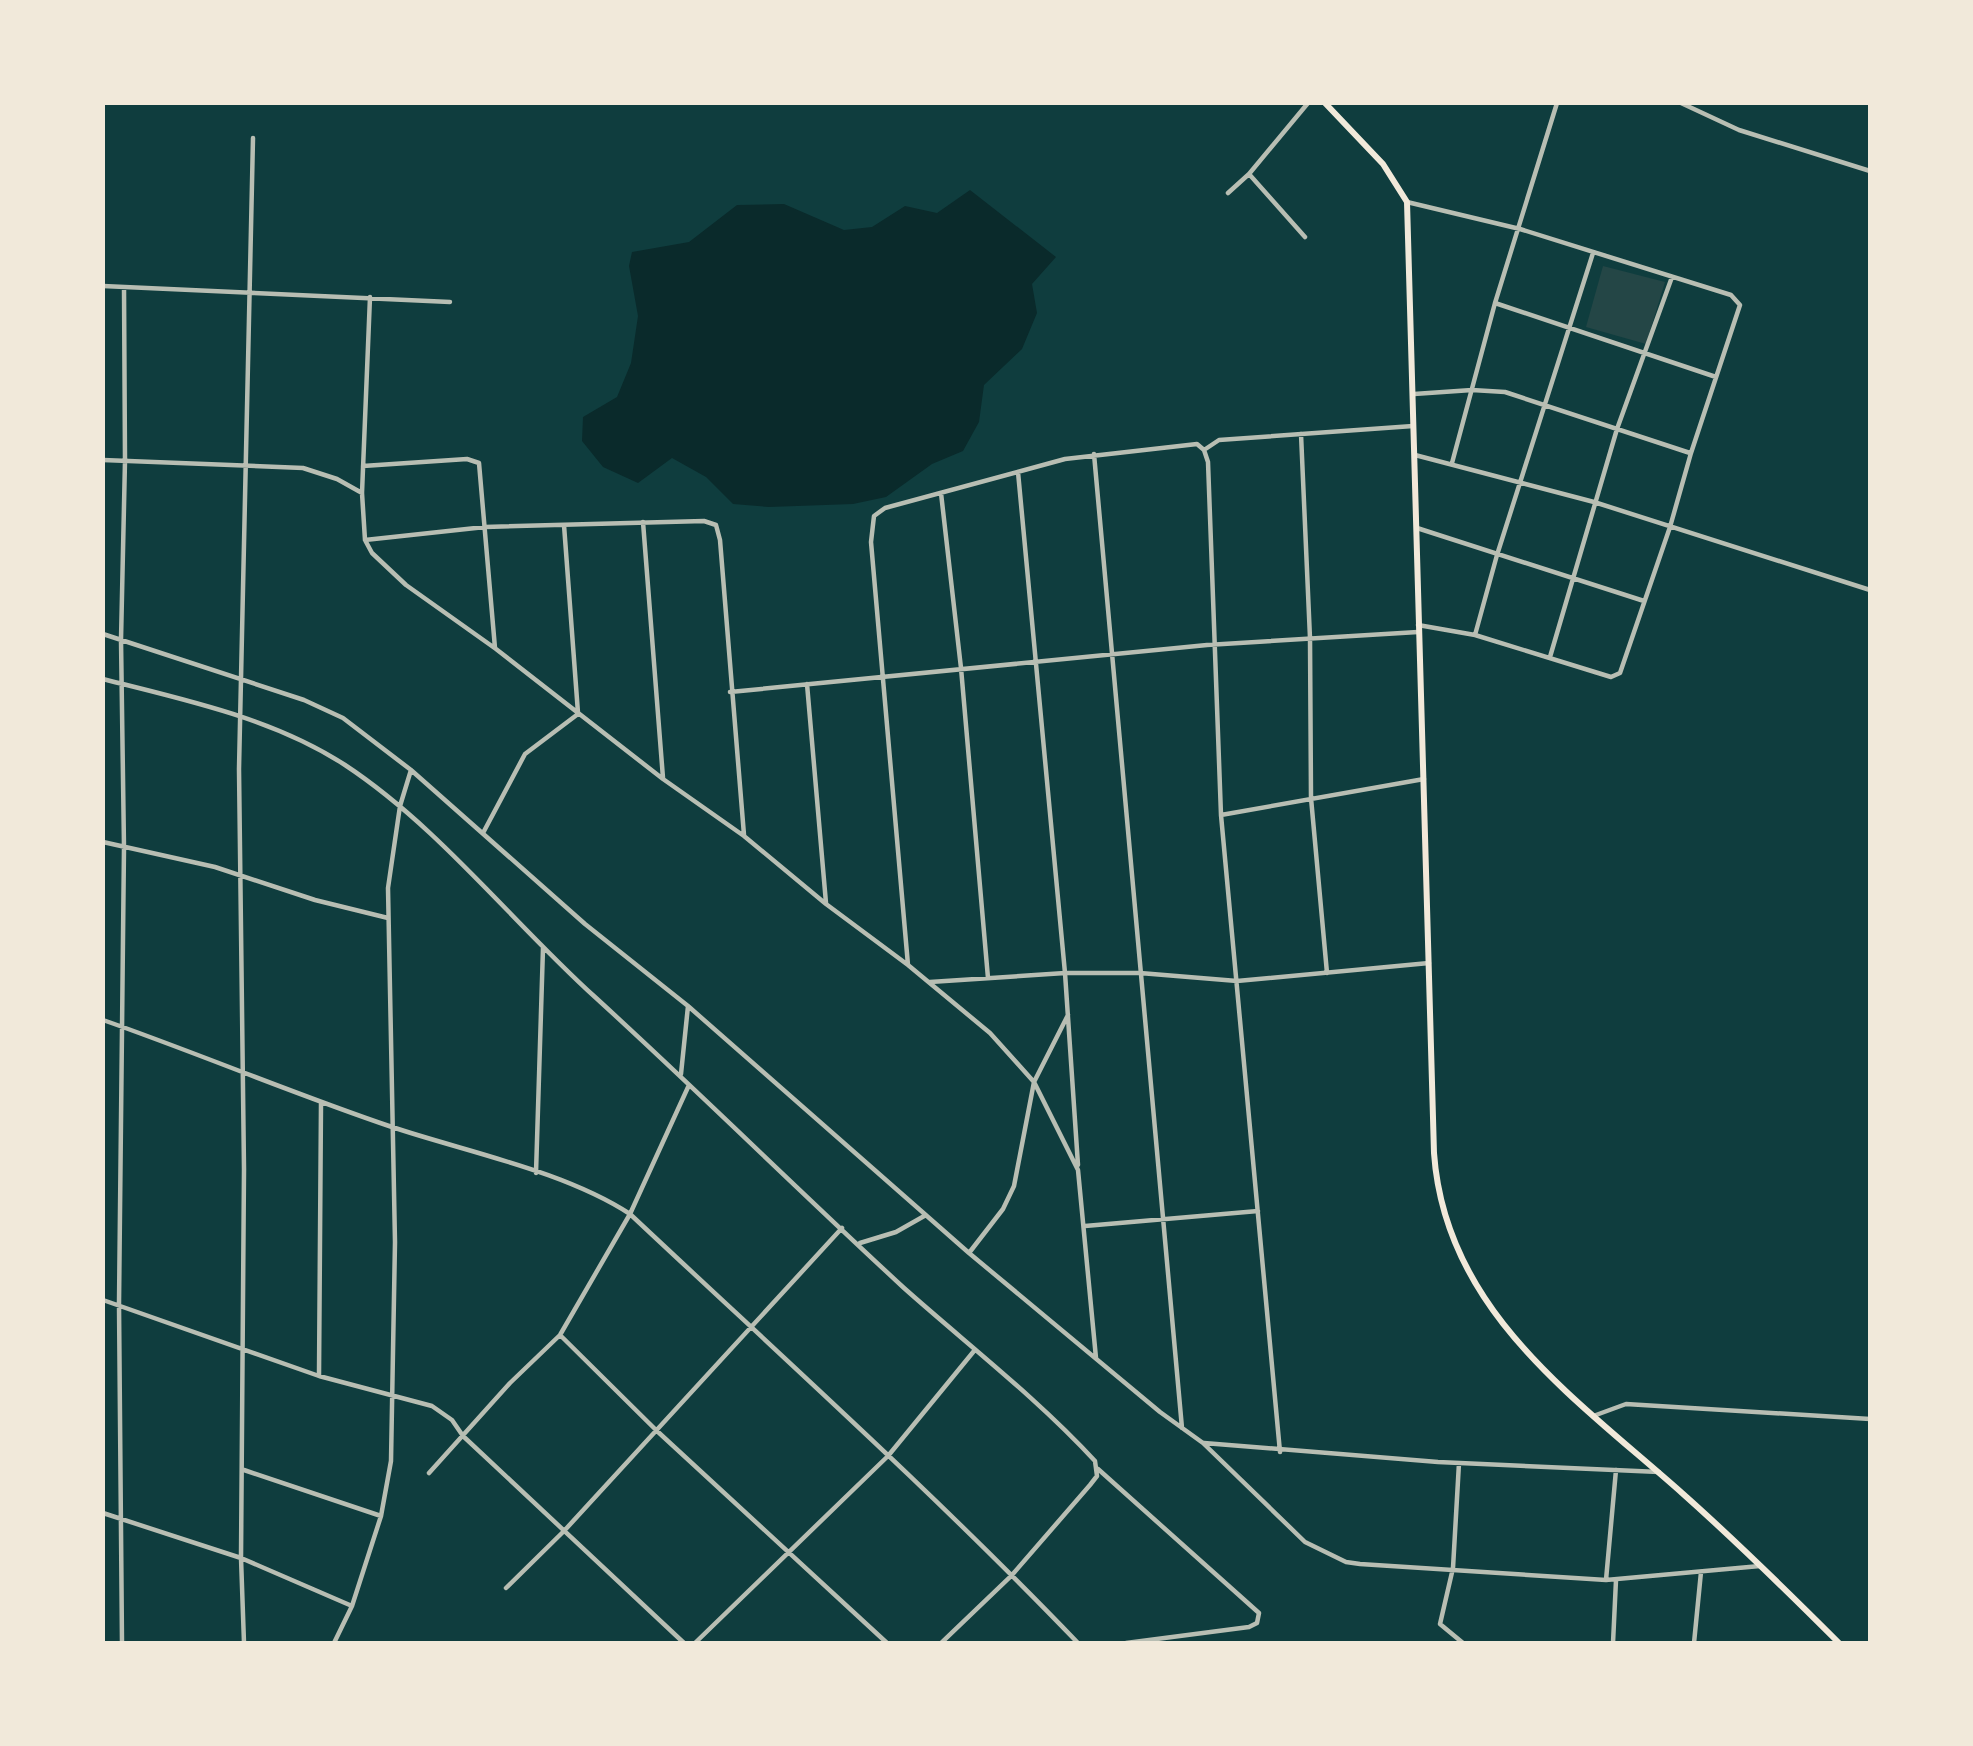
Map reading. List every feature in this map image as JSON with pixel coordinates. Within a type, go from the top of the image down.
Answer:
[{"type":"main road","points":[[1325,103],[1383,164],[1407,202],[1434,1166],[1448,1228],[1473,1283],[1507,1333],[1760,1566],[1839,1643]]},
{"type":"street","points":[[1228,192],[1250,174],[1308,103]]},
{"type":"street","points":[[1452,463],[1495,303],[1557,103]]},
{"type":"street","points":[[1681,103],[1739,130],[1870,171]]},
{"type":"street","points":[[244,1643],[241,1558],[244,1351],[239,717],[243,681],[253,138]]},
{"type":"street","points":[[1250,174],[1305,237]]},
{"type":"street","points":[[730,692],[961,668],[1418,628],[1475,635],[1616,676],[1624,667],[1739,302],[1731,295],[1520,229],[1407,202]]},
{"type":"street","points":[[1475,635],[1497,555],[1593,253]]},
{"type":"street","points":[[1550,657],[1617,429],[1672,277]]},
{"type":"street","points":[[103,286],[450,302]]},
{"type":"street","points":[[122,1643],[119,1304],[124,847],[121,640],[125,460],[124,287]]},
{"type":"street","points":[[370,297],[362,493],[365,540],[372,553],[406,585],[495,649],[663,779],[744,836],[990,1033],[1034,1082],[1078,1170]]},
{"type":"street","points":[[1495,303],[1646,351],[1716,377]]},
{"type":"street","points":[[1414,394],[1472,390],[1505,393],[1690,453]]},
{"type":"street","points":[[1204,450],[1219,440],[1414,426]]},
{"type":"street","points":[[1301,434],[1310,638],[1311,798],[1327,973]]},
{"type":"street","points":[[908,965],[872,523],[874,516],[885,508],[1094,454],[1192,443],[1204,450],[1208,462],[1222,815],[1280,1452]]},
{"type":"street","points":[[1094,454],[1182,1429]]},
{"type":"street","points":[[1414,455],[1594,502],[1870,590]]},
{"type":"street","points":[[103,460],[303,468],[337,480],[362,493]]},
{"type":"street","points":[[363,466],[476,460],[482,474],[495,649]]},
{"type":"street","points":[[1018,472],[1065,973],[1078,1170],[1096,1358]]},
{"type":"street","points":[[941,493],[961,668],[988,978]]},
{"type":"street","points":[[643,522],[663,779]]},
{"type":"street","points":[[365,540],[485,527],[711,522],[719,530],[730,692],[744,836]]},
{"type":"street","points":[[564,525],[578,714]]},
{"type":"street","points":[[1417,528],[1571,580],[1644,601]]},
{"type":"street","points":[[103,634],[330,711],[411,770],[585,924],[688,1006],[969,1253],[1182,1429],[1203,1443],[1305,1542],[1328,1554],[1360,1564],[1606,1580],[1760,1566]]},
{"type":"street","points":[[103,678],[239,717],[318,749],[400,806],[542,947],[681,1074],[974,1351],[1075,1439],[1097,1468],[1259,1613],[1257,1623],[1249,1627],[1126,1643]]},
{"type":"street","points":[[807,684],[826,904]]},
{"type":"street","points":[[482,834],[525,754],[578,714]]},
{"type":"street","points":[[334,1643],[352,1606],[381,1516],[391,1461],[394,1398],[393,1127],[388,918],[391,853],[400,806],[411,770]]},
{"type":"street","points":[[1222,815],[1424,779]]},
{"type":"street","points":[[103,842],[239,874],[315,900],[388,918]]},
{"type":"street","points":[[536,1173],[542,947]]},
{"type":"street","points":[[929,982],[1065,973],[1140,973],[1237,981],[1429,963]]},
{"type":"street","points":[[681,1074],[688,1006]]},
{"type":"street","points":[[969,1253],[1003,1209],[1014,1186],[1034,1082],[1068,1014]]},
{"type":"street","points":[[103,1020],[321,1103],[596,1194],[630,1214],[1012,1574],[1077,1643]]},
{"type":"street","points":[[429,1473],[510,1383],[560,1335],[630,1214],[690,1085]]},
{"type":"street","points":[[319,1376],[321,1103]]},
{"type":"street","points":[[1084,1226],[1258,1211]]},
{"type":"street","points":[[859,1244],[896,1232],[926,1215]]},
{"type":"street","points":[[506,1588],[564,1531],[843,1228]]},
{"type":"street","points":[[103,1300],[319,1376],[432,1406],[452,1420],[463,1436],[684,1643]]},
{"type":"street","points":[[560,1335],[657,1431],[887,1643]]},
{"type":"street","points":[[695,1643],[790,1554],[888,1456],[974,1351]]},
{"type":"street","points":[[1595,1415],[1626,1404],[1870,1419]]},
{"type":"street","points":[[1203,1443],[1280,1452],[1659,1472]]},
{"type":"street","points":[[1459,1463],[1453,1568],[1440,1624],[1463,1643]]},
{"type":"street","points":[[941,1643],[1012,1574],[1090,1485],[1097,1476],[1097,1468]]},
{"type":"street","points":[[1606,1580],[1616,1470]]},
{"type":"street","points":[[244,1471],[381,1516]]},
{"type":"street","points":[[103,1513],[241,1558],[352,1606]]},
{"type":"street","points":[[1694,1643],[1701,1572]]},
{"type":"street","points":[[1613,1643],[1616,1580]]},
{"type":"shaded area","points":[[970,190],[1056,257],[1032,284],[1037,313],[1022,349],[984,385],[979,422],[963,451],[932,464],[886,497],[853,504],[769,507],[733,504],[706,477],[672,458],[638,483],[603,467],[582,441],[583,417],[617,397],[631,363],[638,316],[629,266],[632,252],[689,242],[737,205],[784,204],[844,230],[872,227],[905,206],[937,213]]},
{"type":"shaded area","points":[[1603,266],[1665,282],[1646,344],[1586,327]]}]
